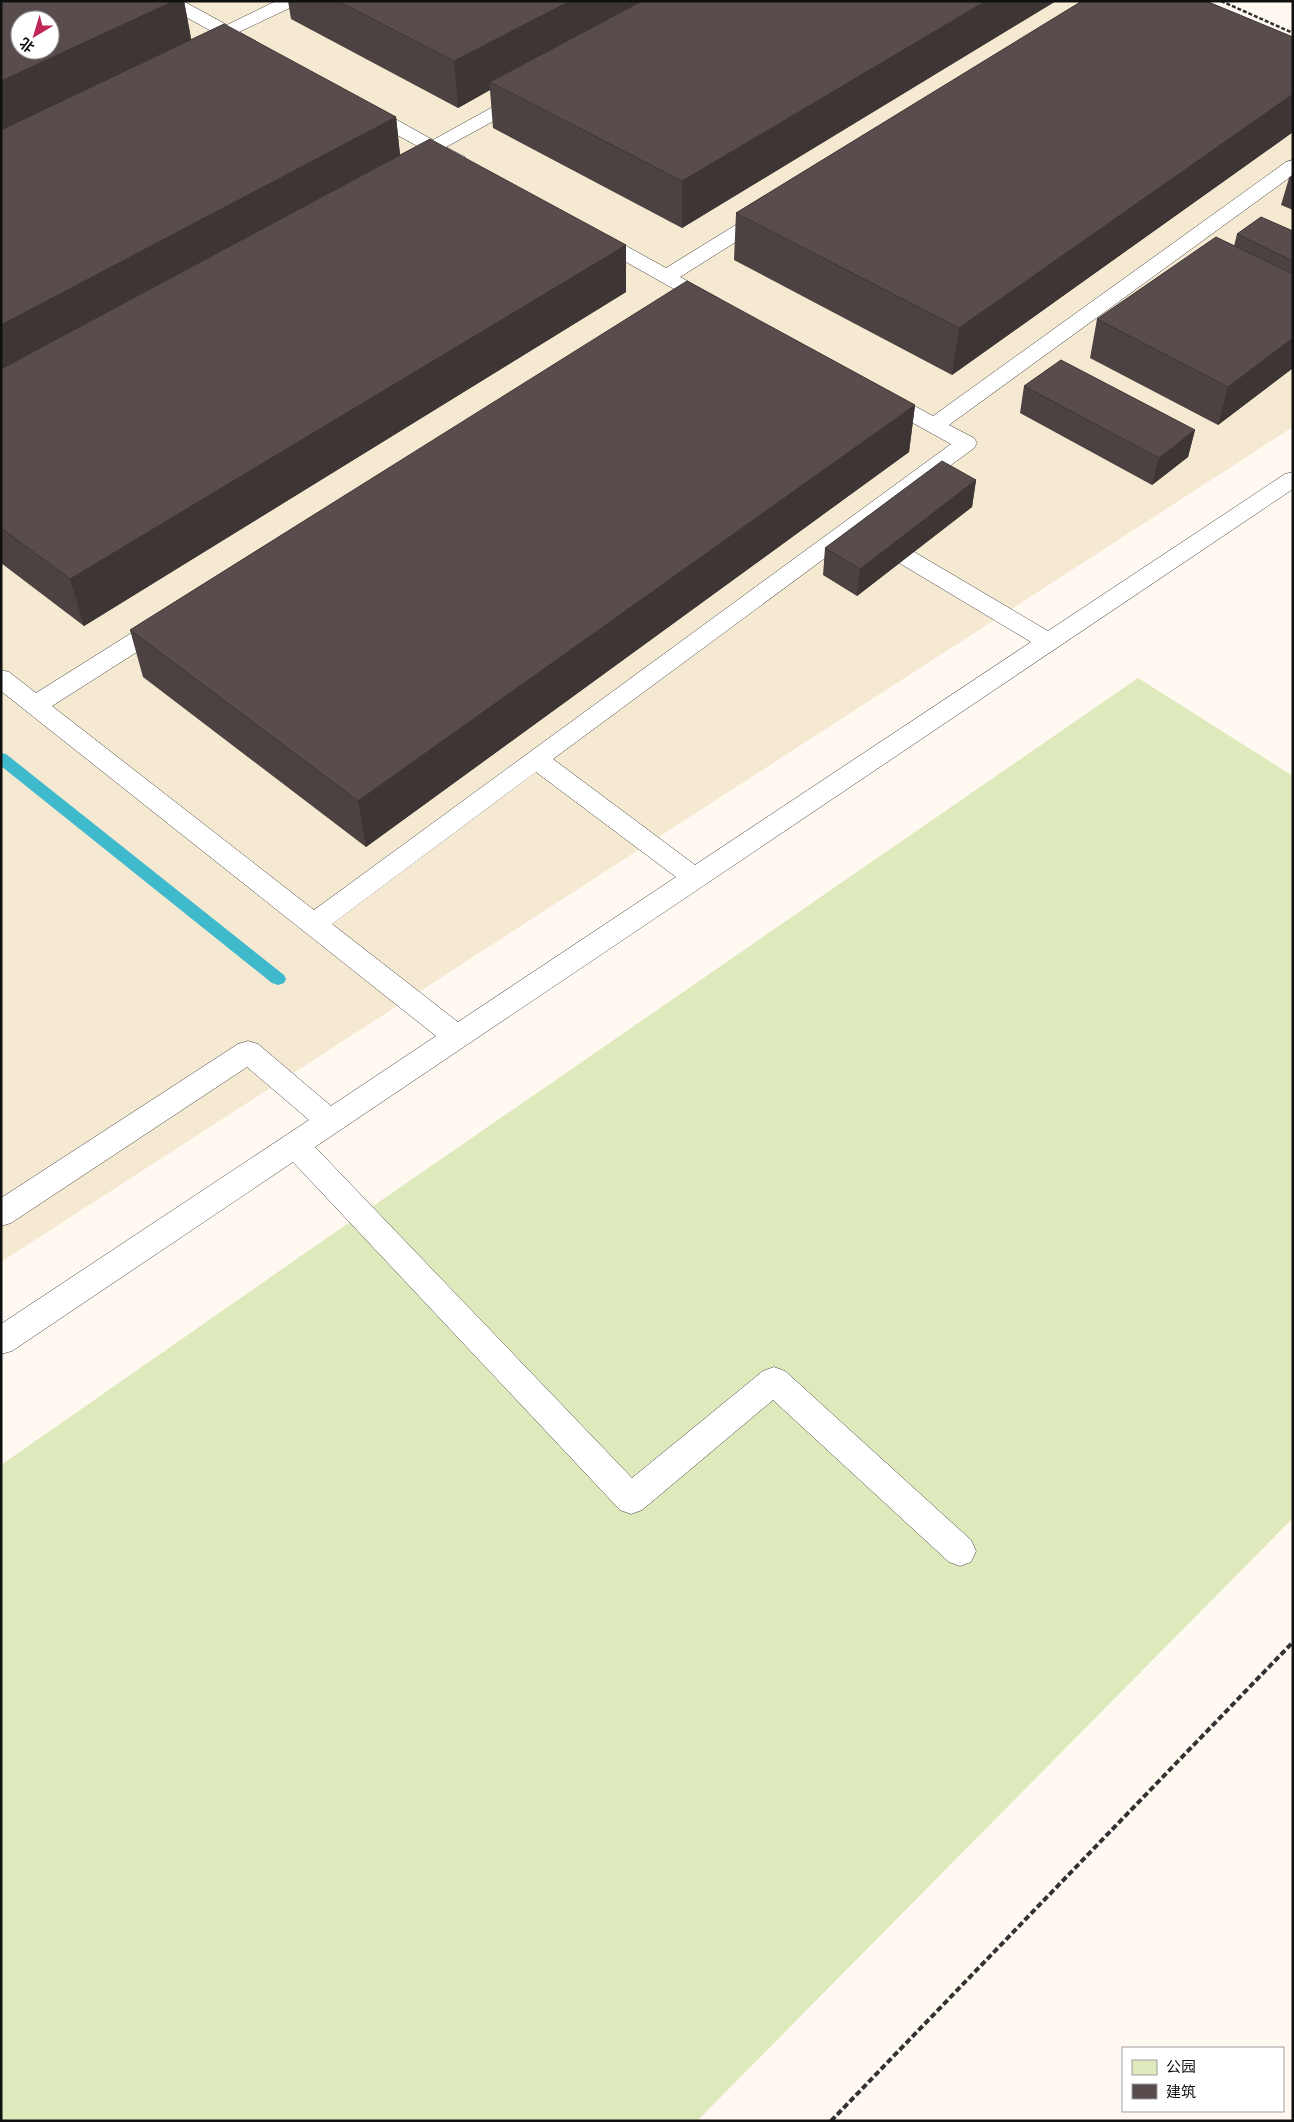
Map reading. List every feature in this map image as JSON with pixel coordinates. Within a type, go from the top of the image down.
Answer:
[{"type":"lane","points":[[170,1],[263,52]]},
{"type":"lane","points":[[226,32],[290,1]]},
{"type":"lane","points":[[228,52],[246,43]]},
{"type":"lane","points":[[433,147],[544,86]]},
{"type":"lane","points":[[348,100],[477,172]]},
{"type":"lane","points":[[434,167],[452,157]]},
{"type":"lane","points":[[934,426],[1293,166]]},
{"type":"lane","points":[[666,277],[783,204]]},
{"type":"lane","points":[[580,229],[666,277],[686,297],[728,311]]},
{"type":"lane","points":[[313,924],[966,443],[865,387]]},
{"type":"lane","points":[[6,1330],[295,1145],[1293,479]]},
{"type":"lane","points":[[853,526],[1049,642]]},
{"type":"lane","points":[[34,704],[178,615]]},
{"type":"lane","points":[[1,678],[457,1037]]},
{"type":"lane","points":[[536,759],[695,878]]},
{"type":"lane","points":[[1,1214],[248,1052],[330,1121]]},
{"type":"lane","points":[[295,1145],[631,1499],[774,1381],[960,1551]]},
{"type":"path","points":[[1221,1],[1293,34]]},
{"type":"path","points":[[831,2121],[1293,1642]]},
{"type":"shaded area","points":[[1,1],[1189,1],[1293,48],[1293,427],[1,1262]]},
{"type":"green space","points":[[1138,678],[1293,776],[1293,1518],[697,2121],[1,2121],[1,1465]]},
{"type":"building","points":[[1,1],[174,1],[60,54],[60,10],[10,10],[10,60],[46,60],[1,81]]},
{"type":"building","points":[[338,1],[570,1],[454,61]]},
{"type":"building","points":[[642,1],[986,1],[682,181],[490,82]]},
{"type":"building","points":[[1082,1],[1206,1],[1293,37],[1293,94],[959,328],[736,213]]},
{"type":"building","points":[[224,24],[396,117],[1,325],[1,130]]},
{"type":"building","points":[[430,139],[626,245],[70,579],[1,528],[1,369]]},
{"type":"building","points":[[1261,217],[1293,231],[1293,261],[1237,234]]},
{"type":"building","points":[[1216,237],[1293,274],[1293,338],[1228,387],[1097,319]]},
{"type":"building","points":[[687,281],[915,405],[358,801],[130,630]]},
{"type":"building","points":[[1061,360],[1195,430],[1159,458],[1024,386]]},
{"type":"building","points":[[942,461],[976,480],[860,569],[825,548]]},
{"type":"waterway","points":[[1,758],[278,979]]}]
